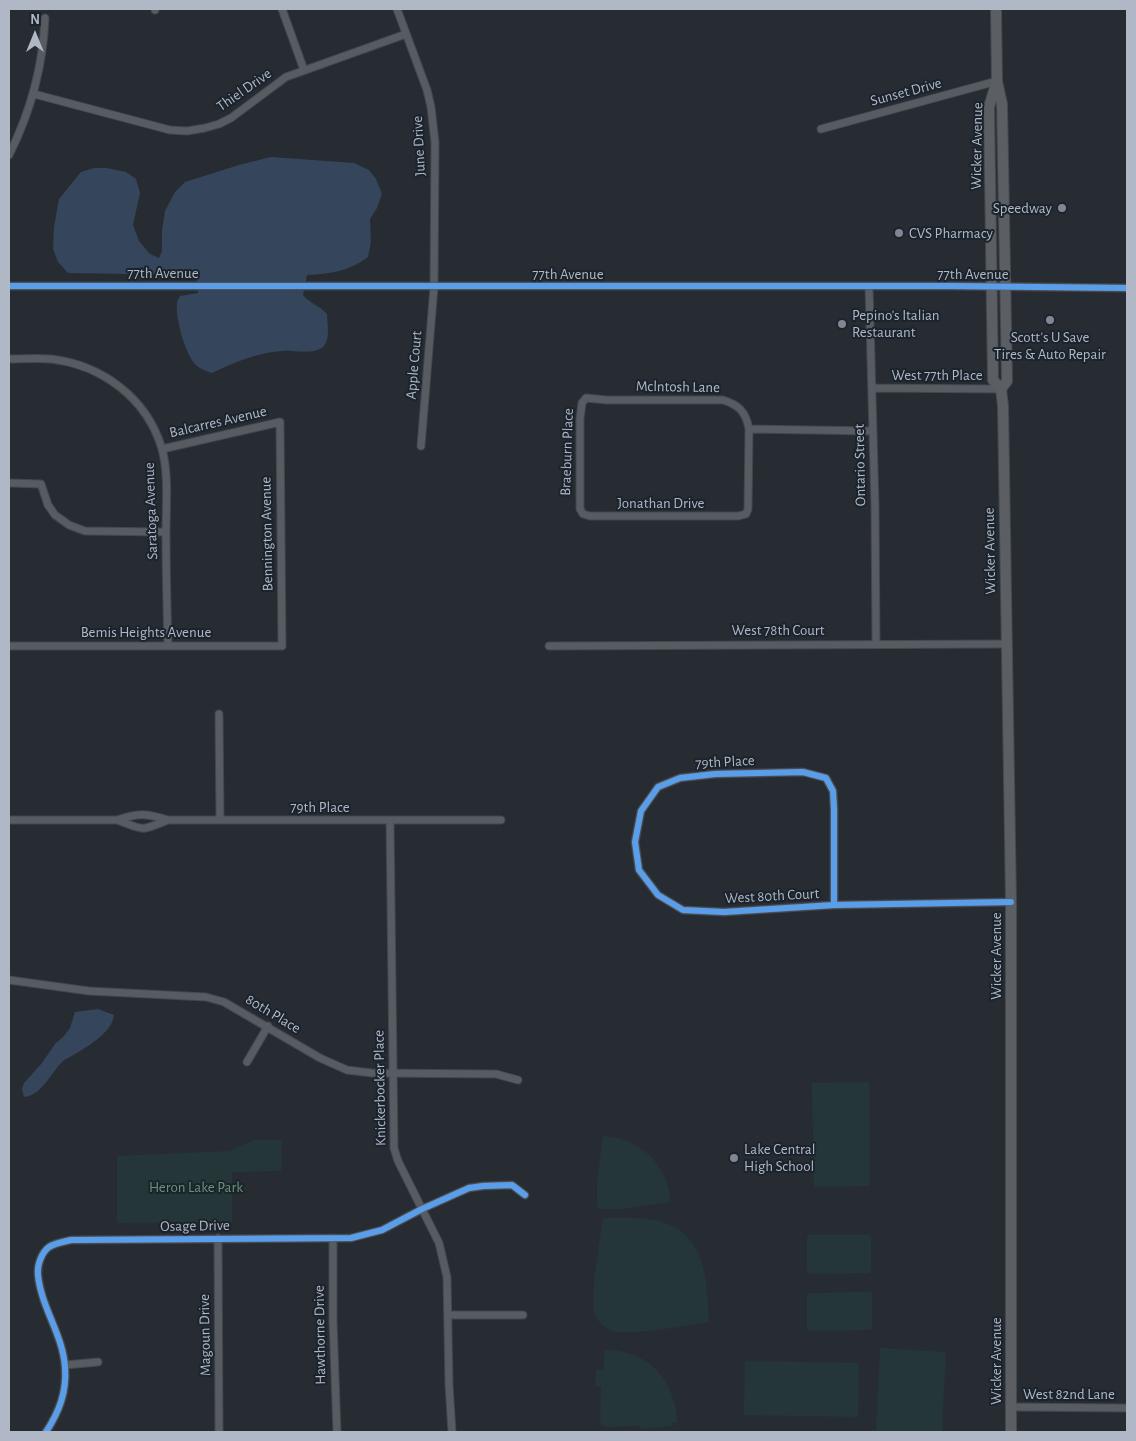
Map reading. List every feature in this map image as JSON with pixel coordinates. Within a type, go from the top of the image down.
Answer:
[{"type":"highway","name":"Wicker Avenue","points":[[996,9],[997,81],[1002,104],[1006,286],[1007,381],[1001,389]]},
{"type":"highway","name":"Wicker Avenue","points":[[997,81],[989,106],[993,380],[1001,389],[1003,406],[1011,902],[1011,1432]]},
{"type":"street","points":[[282,9],[304,70]]},
{"type":"street","name":"June Drive","points":[[397,9],[427,90],[434,125],[434,287]]},
{"type":"street","points":[[9,155],[34,94],[40,68],[46,18]]},
{"type":"street","name":"Thiel Drive","points":[[34,94],[138,123],[170,130],[187,131],[205,128],[231,118],[286,77],[406,34]]},
{"type":"street","name":"Sunset Drive","points":[[821,129],[997,81]]},
{"type":"street","name":"77th Avenue","points":[[9,286],[1006,286],[1127,288]]},
{"type":"street","name":"Ontario Street","points":[[869,286],[876,644]]},
{"type":"street","name":"Apple Court","points":[[421,446],[434,287]]},
{"type":"street","name":"Saratoga Avenue","points":[[9,359],[50,359],[76,364],[117,384],[130,394],[148,416],[162,449],[166,479],[168,646]]},
{"type":"street","name":"West 77th Place","points":[[872,388],[1001,389]]},
{"type":"street","name":"Mclntosh Lane","points":[[586,398],[607,400],[723,400],[741,408],[747,419],[748,429]]},
{"type":"street","name":"Braeburn Place","points":[[580,509],[580,418],[582,403],[586,398]]},
{"type":"street","name":"Balcarres Avenue","points":[[162,449],[280,422]]},
{"type":"street","name":"Bennington Avenue","points":[[280,422],[282,646]]},
{"type":"street","points":[[748,429],[873,431]]},
{"type":"street","name":"Jonathan Drive","points":[[580,509],[583,514],[590,516],[738,516],[746,514],[748,509],[748,429]]},
{"type":"street","points":[[9,484],[41,484],[48,505],[55,515],[69,525],[85,531],[166,532]]},
{"type":"street","name":"West 78th Court","points":[[549,646],[1006,644]]},
{"type":"street","name":"Bemis Heights Avenue","points":[[9,646],[282,646]]},
{"type":"street","points":[[219,714],[220,820]]},
{"type":"street","name":"79th Place","points":[[635,842],[640,811],[658,787],[680,778],[715,774],[803,772],[826,778],[833,792],[834,905]]},
{"type":"street","name":"79th Place","points":[[9,820],[117,820],[132,815],[144,814],[168,820],[501,820]]},
{"type":"street","name":"79th Place","points":[[117,820],[146,830],[168,820]]},
{"type":"street","name":"Knickerbocker Place","points":[[390,821],[394,1148],[398,1161],[439,1243],[444,1260],[447,1277],[449,1395],[452,1432]]},
{"type":"street","name":"West 80th Court","points":[[635,842],[639,870],[658,895],[684,910],[724,912],[834,905],[1011,902]]},
{"type":"street","name":"80th Place","points":[[9,980],[89,990],[206,997],[224,1002],[320,1058],[347,1070],[393,1073],[496,1074],[518,1080]]},
{"type":"street","points":[[247,1062],[268,1026]]},
{"type":"street","name":"Osage Drive","points":[[46,1432],[57,1416],[66,1381],[62,1349],[41,1289],[38,1274],[42,1257],[48,1248],[58,1243],[71,1240],[351,1238],[375,1232],[456,1193],[483,1186],[512,1186],[525,1195]]},
{"type":"street","name":"Magoun Drive","points":[[218,1238],[219,1432]]},
{"type":"street","name":"Hawthorne Drive","points":[[333,1238],[333,1330],[337,1432]]},
{"type":"street","points":[[448,1316],[523,1315]]},
{"type":"street","points":[[65,1365],[98,1362]]},
{"type":"street","name":"West 82nd Lane","points":[[1011,1407],[1127,1408]]},
{"type":"green space","points":[[869,1082],[870,1186],[814,1187],[812,1083]]},
{"type":"green space","points":[[603,1136],[629,1142],[650,1156],[664,1176],[670,1202],[622,1209],[600,1209],[597,1206],[597,1182]]},
{"type":"green space","name":"Heron Lake Park","points":[[254,1140],[282,1140],[281,1171],[232,1172],[232,1222],[117,1223],[117,1156],[229,1151]]},
{"type":"green space","points":[[603,1218],[653,1220],[671,1225],[684,1234],[694,1245],[705,1273],[709,1322],[660,1330],[633,1332],[614,1331],[601,1324],[595,1314],[593,1300]]},
{"type":"green space","points":[[809,1235],[869,1235],[871,1237],[871,1271],[869,1273],[809,1274],[807,1271],[807,1238]]},
{"type":"green space","points":[[870,1292],[872,1294],[872,1329],[810,1331],[807,1329],[807,1295],[809,1293]]},
{"type":"green space","points":[[880,1348],[946,1352],[942,1432],[876,1432]]},
{"type":"green space","points":[[605,1350],[621,1351],[635,1355],[657,1370],[671,1393],[675,1407],[677,1422],[672,1423],[673,1426],[641,1429],[640,1426],[605,1427],[600,1422],[601,1387],[595,1386],[596,1370],[603,1370]]},
{"type":"green space","points":[[745,1361],[859,1363],[858,1417],[744,1415]]},
{"type":"water","points":[[271,157],[354,163],[369,170],[376,179],[382,194],[377,208],[370,219],[371,242],[368,257],[354,266],[339,271],[307,275],[303,295],[327,314],[327,340],[323,347],[319,349],[309,352],[282,351],[263,354],[237,362],[212,373],[205,371],[191,359],[184,344],[177,309],[177,302],[180,296],[198,293],[196,275],[68,273],[58,262],[53,249],[54,227],[59,199],[81,172],[94,168],[107,168],[126,172],[136,179],[140,193],[133,225],[139,241],[150,254],[159,258],[162,251],[165,211],[175,192],[185,182]]},
{"type":"water","points":[[98,1009],[114,1015],[113,1021],[105,1032],[87,1047],[64,1061],[36,1093],[24,1097],[22,1089],[24,1083],[70,1028],[75,1012]]},
{"type":"cycle path","points":[[9,286],[952,286],[1127,288]]},
{"type":"cycle path","points":[[834,905],[833,791],[826,778],[803,772],[715,774],[680,778],[658,787],[641,811],[635,842],[639,870],[658,895],[683,910],[724,912],[834,905],[1011,902]]},
{"type":"cycle path","points":[[46,1432],[55,1417],[65,1385],[63,1355],[43,1298],[38,1275],[42,1256],[51,1246],[71,1240],[351,1238],[382,1230],[422,1209],[469,1188],[512,1185],[525,1195]]},
{"type":"place","name":"Speedway","points":[[1062,208]]},
{"type":"place","name":"CVS Pharmacy","points":[[899,233]]},
{"type":"place","name":"Scott's U Save Tires & Auto Repair","points":[[1050,320]]},
{"type":"place","name":"Pepino's Italian Restaurant","points":[[842,324]]},
{"type":"place","name":"Lake Central High School","points":[[734,1158]]}]
